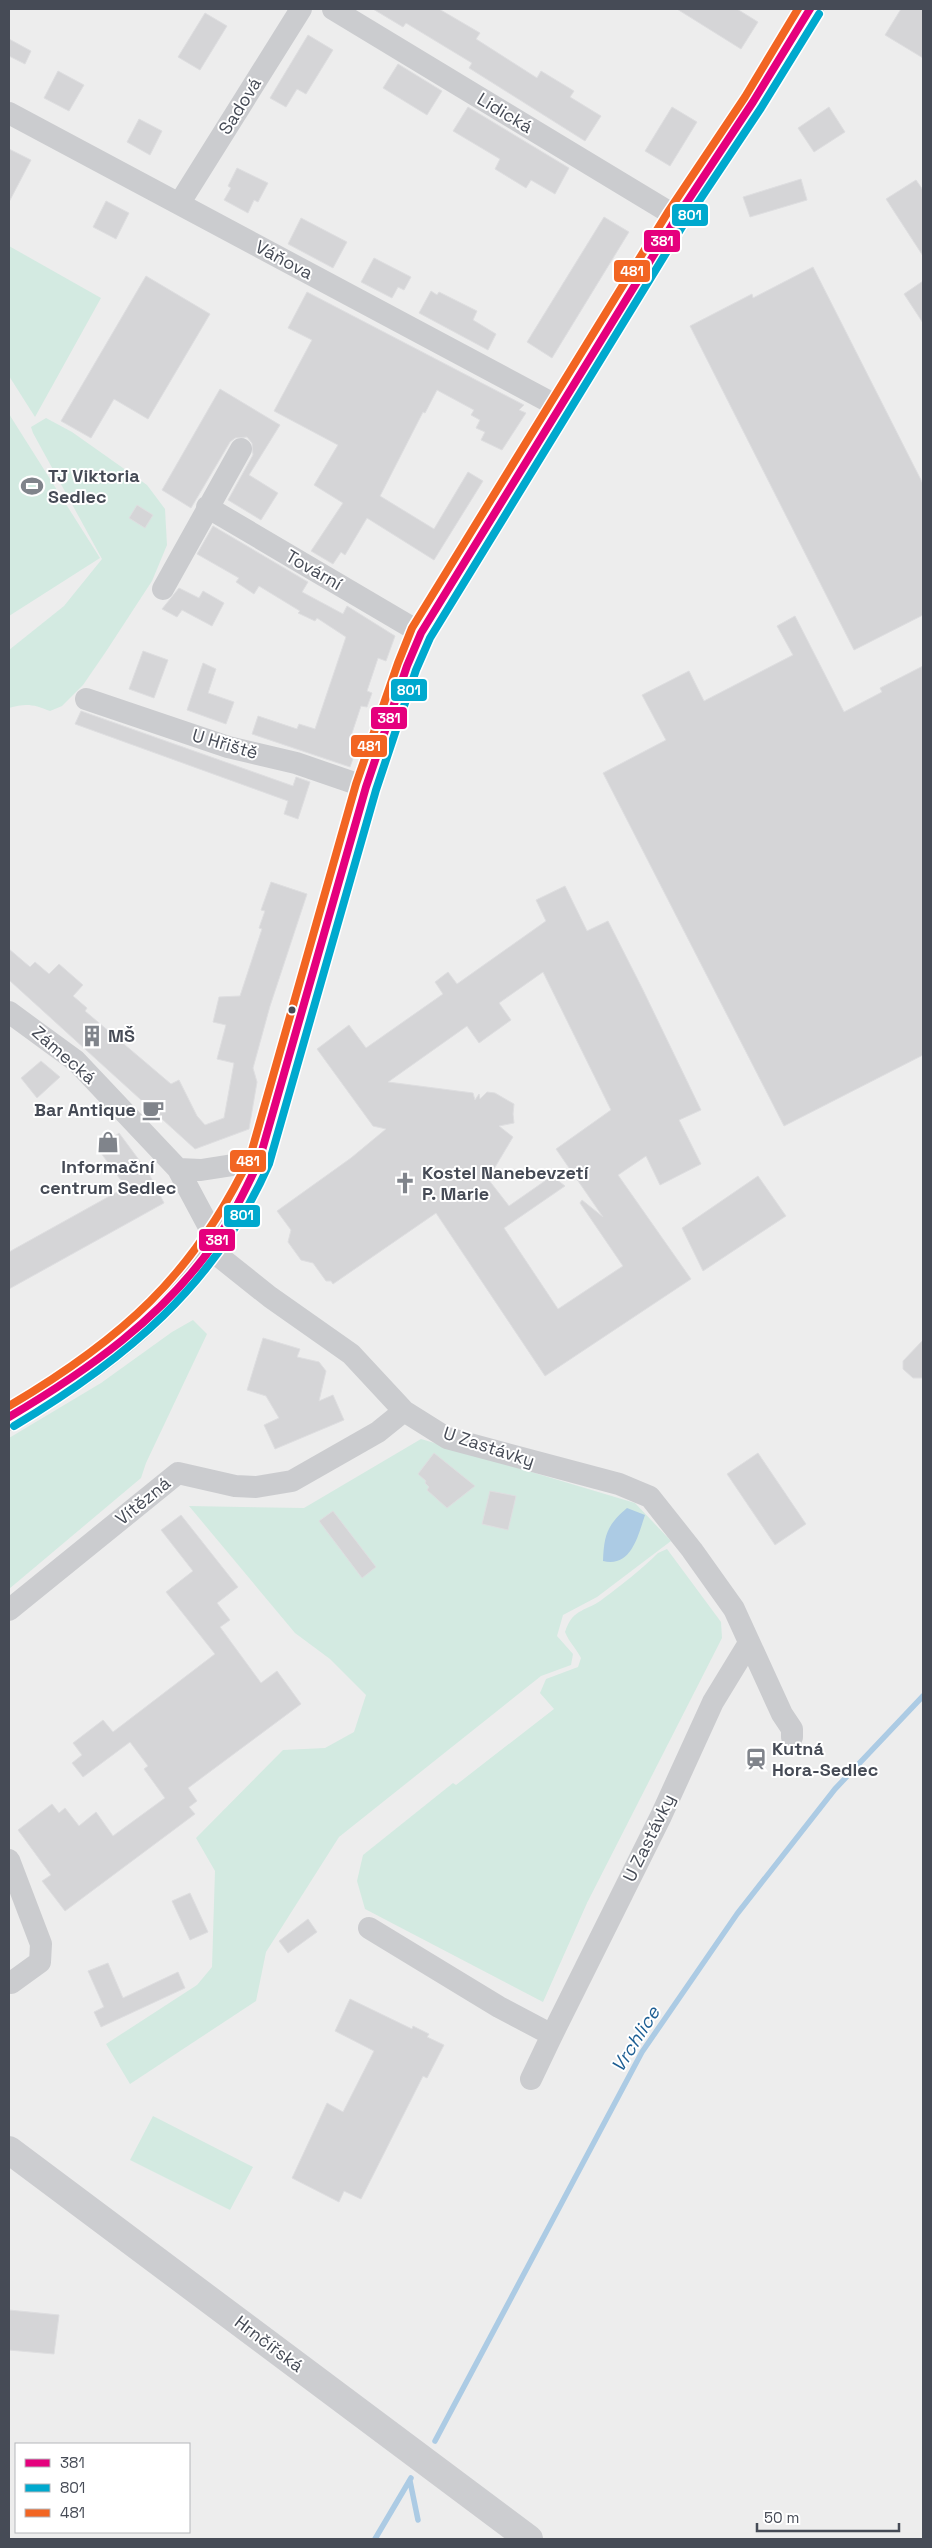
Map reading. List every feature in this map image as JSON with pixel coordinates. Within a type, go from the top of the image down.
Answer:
[{"type":"main road","points":[[9,1417],[92,1366],[167,1301],[214,1246],[241,1202],[259,1161],[366,787],[407,666],[421,633],[677,217],[753,102],[804,11]]},
{"type":"main road","name":"Hrnčířská","points":[[9,2150],[529,2539]]},
{"type":"street","name":"Sadová","points":[[179,204],[302,9]]},
{"type":"street","name":"Lidická","points":[[333,9],[677,217]]},
{"type":"street","name":"Váňova","points":[[9,114],[559,406]]},
{"type":"street","points":[[162,589],[241,449]]},
{"type":"street","name":"Tovární","points":[[207,507],[421,633]]},
{"type":"street","name":"U Hřiště","points":[[86,699],[228,747],[296,763],[366,787]]},
{"type":"street","name":"Zámecká","points":[[9,1012],[76,1061],[178,1169],[214,1246]]},
{"type":"street","points":[[178,1169],[201,1170],[259,1161]]},
{"type":"street","name":"U Zastávky","points":[[214,1246],[270,1297],[351,1354],[404,1411],[447,1438],[618,1484],[650,1497],[692,1550],[734,1609],[792,1729],[792,1738]]},
{"type":"street","name":"Vítězná","points":[[9,1610],[178,1473],[235,1486],[256,1487],[292,1481],[378,1432],[404,1411]]},
{"type":"street","name":"U Zastávky","points":[[530,2079],[661,1816],[713,1702],[749,1643]]},
{"type":"street","points":[[9,1860],[41,1944],[40,1962],[10,1983]]},
{"type":"street","points":[[369,1928],[499,2008],[552,2035]]},
{"type":"green space","points":[[9,246],[101,298],[35,417],[9,376]]},
{"type":"green space","name":"TJ Viktoria Sedlec","points":[[9,414],[100,558],[9,616]]},
{"type":"green space","points":[[46,418],[72,432],[147,485],[165,509],[167,545],[152,581],[83,685],[62,706],[50,711],[29,705],[9,708],[9,650],[64,606],[102,559],[33,433],[31,427]]},
{"type":"green space","points":[[193,1320],[207,1334],[146,1463],[141,1478],[9,1589],[9,1438],[101,1383],[172,1332]]},
{"type":"green space","points":[[421,1439],[635,1503],[671,1541],[597,1597],[563,1615],[557,1636],[573,1654],[571,1665],[541,1676],[339,1837],[266,1952],[256,2001],[130,2084],[106,2044],[197,1985],[212,1967],[215,1871],[196,1838],[283,1750],[325,1748],[354,1732],[366,1695],[330,1659],[295,1633],[189,1506],[304,1508]]},
{"type":"green space","points":[[667,1549],[721,1622],[722,1638],[587,1903],[543,2002],[365,1909],[357,1881],[363,1855],[453,1783],[456,1785],[554,1709],[540,1693],[546,1679],[578,1667],[581,1658],[565,1632],[572,1618],[604,1598],[658,1553]]},
{"type":"green space","points":[[153,2116],[253,2167],[230,2210],[130,2160]]},
{"type":"water","points":[[627,1508],[645,1515],[636,1541],[627,1555],[620,1560],[613,1562],[603,1561],[604,1544],[608,1531],[615,1520]]},
{"type":"building","points":[[373,9],[439,9],[480,33],[476,39],[537,78],[541,71],[574,91],[570,97],[601,116],[585,141],[469,68],[472,63],[406,23],[403,27]]},
{"type":"building","points":[[677,9],[737,9],[758,22],[741,49]]},
{"type":"building","points":[[901,9],[923,9],[923,58],[885,35]]},
{"type":"building","points":[[205,13],[227,26],[200,70],[178,57]]},
{"type":"building","points":[[308,35],[333,50],[306,94],[297,89],[286,107],[270,98]]},
{"type":"building","points":[[9,39],[31,51],[25,64],[9,56]]},
{"type":"building","points":[[398,64],[442,91],[427,115],[383,88]]},
{"type":"building","points":[[58,71],[84,85],[69,111],[44,98]]},
{"type":"building","points":[[468,107],[569,168],[555,194],[531,180],[526,188],[495,169],[500,159],[453,131]]},
{"type":"building","points":[[672,107],[697,122],[670,166],[645,151]]},
{"type":"building","points":[[829,107],[845,132],[814,152],[798,128]]},
{"type":"building","points":[[139,119],[162,131],[150,155],[127,142]]},
{"type":"building","points":[[9,149],[31,160],[9,202]]},
{"type":"building","points":[[237,168],[268,183],[258,202],[254,200],[248,213],[224,200],[231,188],[228,186]]},
{"type":"building","points":[[801,179],[807,200],[750,217],[743,197]]},
{"type":"building","points":[[916,180],[923,190],[923,256],[886,199]]},
{"type":"building","points":[[106,201],[129,213],[116,239],[93,227]]},
{"type":"building","points":[[604,217],[629,232],[552,358],[527,342]]},
{"type":"building","points":[[301,218],[347,242],[333,268],[288,244]]},
{"type":"building","points":[[374,258],[411,277],[404,290],[398,287],[392,298],[361,282]]},
{"type":"building","points":[[813,267],[923,484],[923,615],[854,650],[690,326],[752,294],[753,298]]},
{"type":"building","points":[[146,276],[210,314],[148,419],[114,399],[91,438],[61,421]]},
{"type":"building","points":[[923,281],[923,323],[904,294]]},
{"type":"building","points":[[431,291],[437,295],[439,292],[477,311],[473,320],[496,334],[488,350],[419,313]]},
{"type":"building","points":[[307,292],[524,405],[519,410],[526,413],[502,450],[481,440],[485,432],[476,428],[480,420],[471,415],[474,410],[437,390],[425,413],[423,412],[380,496],[434,529],[468,472],[483,481],[434,560],[367,518],[345,555],[341,552],[333,564],[311,551],[343,503],[314,485],[338,445],[274,411],[312,340],[288,328]]},
{"type":"building","points":[[220,389],[280,425],[249,475],[278,493],[261,520],[228,500],[253,455],[252,443],[247,437],[235,438],[230,442],[191,508],[162,490]]},
{"type":"building","points":[[137,505],[153,515],[145,528],[129,518]]},
{"type":"building","points":[[213,526],[308,582],[302,592],[343,614],[347,606],[395,636],[386,661],[378,658],[367,691],[372,693],[367,707],[361,706],[350,739],[359,742],[350,767],[252,734],[258,716],[297,729],[299,724],[315,729],[346,637],[317,618],[315,621],[298,613],[300,611],[259,586],[254,594],[236,582],[239,578],[197,554]]},
{"type":"building","points":[[179,588],[199,598],[203,591],[224,603],[212,626],[182,610],[177,617],[162,609]]},
{"type":"building","points":[[795,616],[844,712],[882,692],[880,688],[923,666],[923,1055],[784,1126],[603,773],[666,740],[642,695],[689,671],[704,701],[793,655],[777,626]]},
{"type":"building","points":[[143,651],[168,660],[154,698],[129,689]]},
{"type":"building","points":[[203,663],[216,669],[208,693],[234,702],[226,724],[187,710]]},
{"type":"building","points":[[81,711],[293,786],[296,777],[310,782],[298,819],[284,814],[288,801],[75,724]]},
{"type":"building","points":[[271,882],[307,894],[270,1006],[253,1068],[257,1082],[249,1129],[195,1149],[9,980],[9,949],[30,967],[35,962],[49,974],[59,964],[83,985],[73,996],[87,1008],[85,1011],[171,1084],[179,1080],[197,1116],[205,1125],[224,1118],[234,1063],[217,1059],[226,1025],[213,1022],[219,997],[240,996],[262,929],[259,928],[265,911],[261,910]]},
{"type":"building","points":[[565,886],[587,931],[608,921],[701,1110],[679,1120],[701,1164],[660,1185],[646,1156],[618,1175],[691,1279],[545,1376],[436,1213],[333,1284],[331,1281],[326,1281],[313,1263],[301,1260],[288,1242],[291,1230],[277,1211],[351,1158],[386,1129],[373,1126],[317,1049],[349,1025],[366,1048],[443,994],[435,982],[448,972],[457,984],[546,921],[536,900]],"holes":[[[543,972],[611,1110],[556,1149],[603,1217],[582,1200],[580,1203],[623,1266],[558,1309],[504,1228],[565,1186],[552,1176],[509,1206],[488,1179],[513,1137],[499,1126],[514,1123],[514,1104],[495,1093],[487,1092],[480,1099],[479,1094],[475,1100],[473,1093],[388,1082],[467,1026],[479,1043],[511,1020],[499,1003]]]},
{"type":"building","points":[[41,1061],[60,1077],[37,1098],[21,1078]]},
{"type":"building","points":[[119,1133],[148,1172],[164,1203],[9,1289],[9,1252],[126,1187],[98,1149]]},
{"type":"building","points":[[758,1176],[786,1216],[703,1271],[682,1228]]},
{"type":"building","points":[[263,1338],[300,1349],[297,1357],[319,1362],[326,1371],[319,1401],[333,1395],[344,1420],[275,1449],[264,1425],[279,1418],[266,1396],[247,1390]]},
{"type":"building","points":[[923,1340],[923,1378],[913,1378],[903,1369],[903,1361]]},
{"type":"building","points":[[434,1453],[475,1486],[447,1508],[427,1490],[429,1487],[425,1483],[426,1481],[418,1474]]},
{"type":"building","points":[[758,1453],[806,1524],[775,1545],[727,1474]]},
{"type":"building","points":[[490,1491],[516,1496],[508,1530],[482,1524]]},
{"type":"building","points":[[333,1511],[376,1567],[362,1578],[319,1521]]},
{"type":"building","points":[[181,1515],[238,1587],[217,1603],[230,1620],[220,1627],[261,1683],[277,1671],[301,1704],[188,1788],[197,1801],[189,1807],[195,1814],[65,1911],[42,1881],[51,1875],[18,1830],[52,1804],[59,1813],[65,1808],[79,1826],[96,1812],[113,1836],[165,1798],[144,1769],[148,1766],[130,1742],[83,1777],[72,1763],[82,1755],[73,1743],[103,1720],[113,1732],[215,1654],[166,1592],[193,1571],[161,1530]]},
{"type":"building","points":[[190,1893],[208,1932],[190,1940],[172,1901]]},
{"type":"building","points":[[308,1919],[317,1932],[288,1953],[279,1941]]},
{"type":"building","points":[[108,1963],[123,1998],[178,1972],[185,1988],[101,2027],[94,2012],[104,2007],[88,1971]]},
{"type":"building","points":[[350,1999],[412,2029],[413,2026],[429,2034],[427,2037],[444,2045],[427,2078],[423,2076],[361,2199],[344,2191],[339,2202],[292,2178],[327,2103],[343,2112],[374,2051],[335,2031]]},
{"type":"building","points":[[9,2310],[59,2315],[54,2354],[9,2350]]},
{"type":"waterway","name":"Vrchlice","points":[[435,2441],[642,2052],[737,1914],[835,1789],[923,1696]]},
{"type":"waterway","name":"Vrchlice","points":[[375,2539],[411,2478]]},
{"type":"waterway","points":[[410,2481],[418,2520]]},
{"type":"transit line","name":"481","points":[[9,1406],[86,1356],[119,1330],[150,1301],[178,1271],[204,1237],[228,1199],[250,1157],[356,784],[412,628],[668,212],[745,97],[798,9]]},
{"type":"transit line","name":"381","points":[[9,1417],[67,1381],[148,1318],[173,1294],[195,1268],[216,1241],[234,1212],[259,1161],[366,787],[407,666],[421,633],[677,217],[753,102],[810,9]]},
{"type":"transit line","name":"801","points":[[14,1426],[55,1401],[93,1374],[163,1316],[194,1283],[222,1247],[247,1207],[269,1164],[376,790],[416,670],[430,638],[685,222],[761,108],[819,14]]},
{"type":"place","name":"TJ Viktoria Sedlec","points":[[32,486]]},
{"type":"place","name":"MŠ","points":[[92,1036]]},
{"type":"place","name":"Bar Antique","points":[[153,1110]]},
{"type":"place","name":"Informační centrum Sedlec","points":[[108,1142]]},
{"type":"place","name":"Kostel Nanebevzetí P. Marie","points":[[405,1183]]},
{"type":"place","name":"Kutná Hora-Sedlec","points":[[756,1759]]}]
